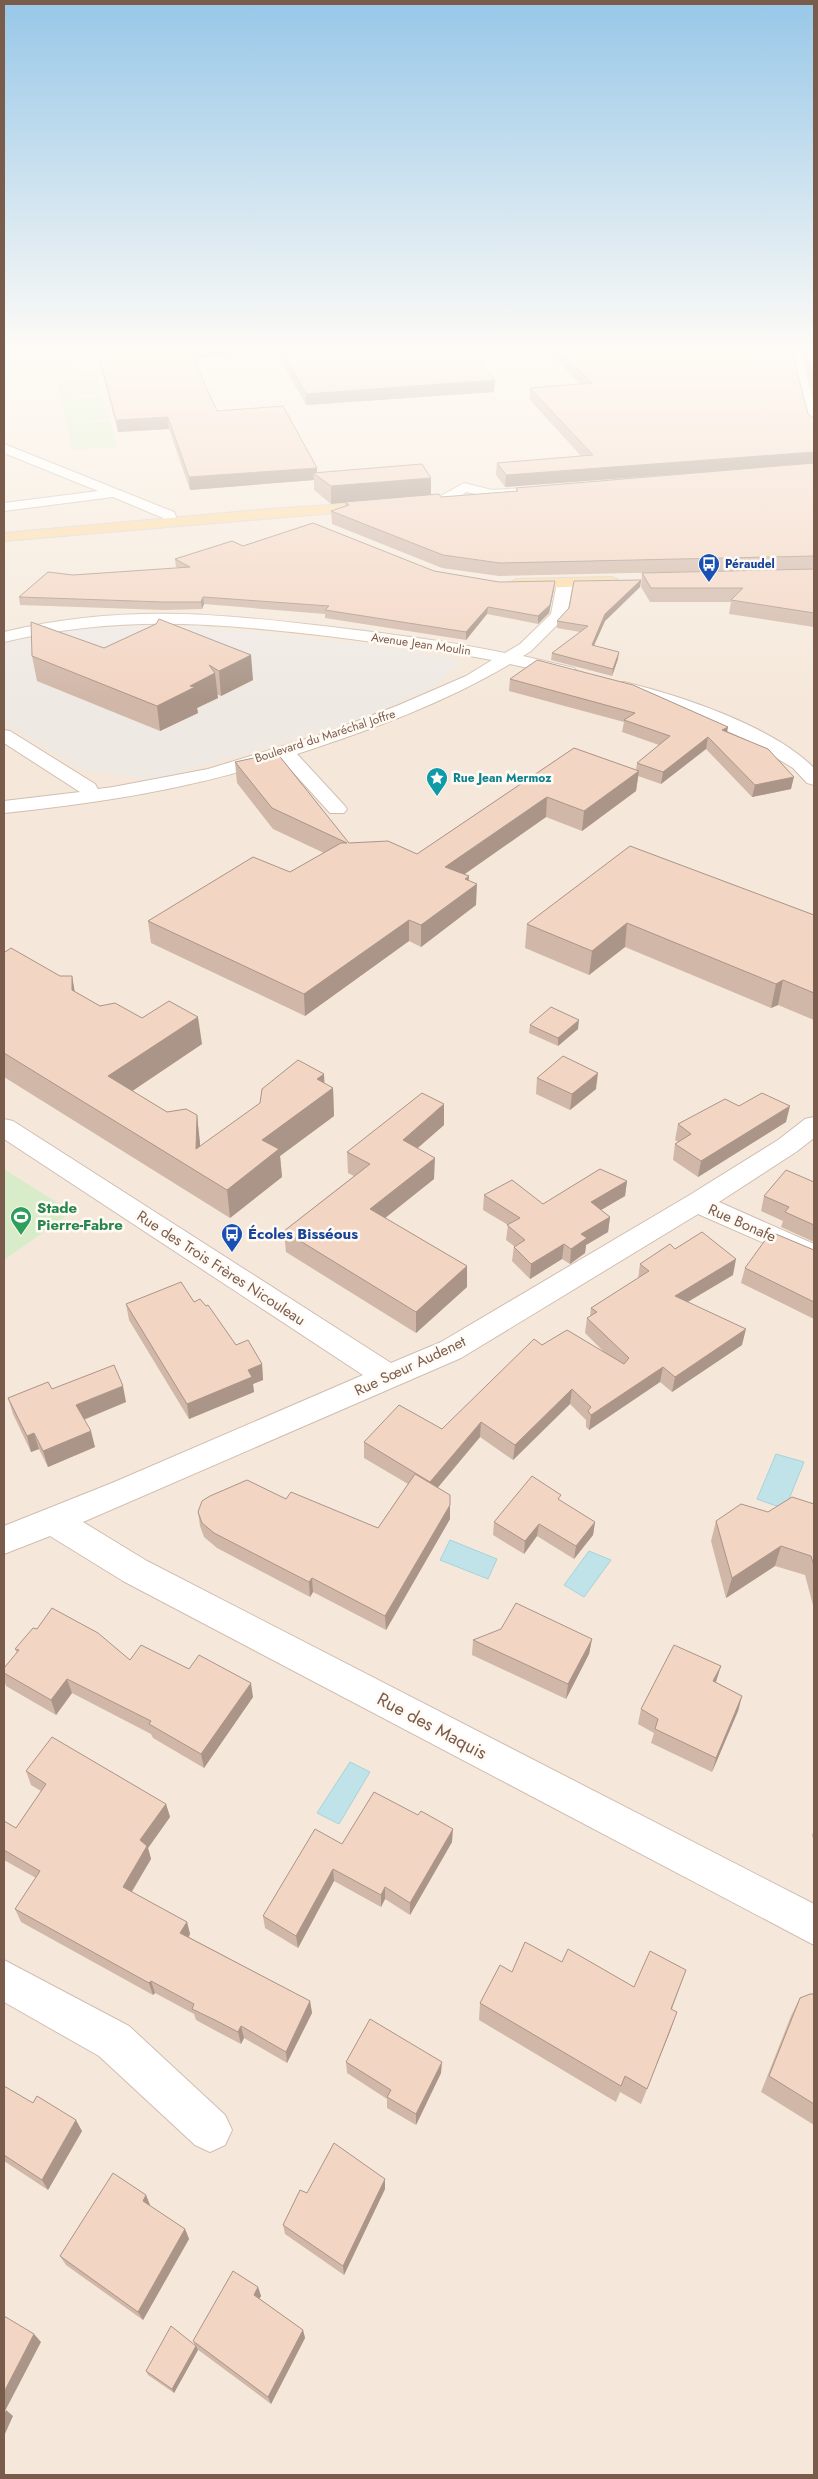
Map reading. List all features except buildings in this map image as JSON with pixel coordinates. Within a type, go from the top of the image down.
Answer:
[{"type":"main road","points":[[424,502],[442,501]]},
{"type":"main road","points":[[201,521],[288,512],[388,505]]},
{"type":"main road","points":[[4,537],[172,523],[276,517],[300,520],[317,525],[318,516],[326,512],[361,507]]},
{"type":"main road","points":[[499,583],[623,582]]},
{"type":"street","points":[[58,468],[118,490],[169,515],[172,523]]},
{"type":"street","points":[[442,501],[448,499],[464,487],[492,494],[539,492]]},
{"type":"street","points":[[4,507],[118,490]]},
{"type":"street","name":"Boulevard du Maréchal Joffre","points":[[4,807],[92,796],[182,781],[367,725],[465,682],[509,658],[544,633],[552,625],[565,600],[567,589],[565,583]]},
{"type":"street","name":"Avenue Jean Moulin","points":[[4,637],[38,627],[85,620],[216,620],[381,638],[509,658],[582,676]]},
{"type":"street","points":[[610,683],[665,698],[753,736],[805,767],[814,779]]},
{"type":"street","points":[[4,735],[88,788],[92,796]]},
{"type":"street","points":[[284,751],[337,809]]},
{"type":"street","name":"Rue Sœur Audenet","points":[[4,1540],[53,1521],[451,1350],[697,1203],[787,1146],[814,1125]]},
{"type":"street","name":"Rue des Trois Frères Nicouleau","points":[[4,1127],[388,1377]]},
{"type":"street","name":"Rue Bonafe","points":[[697,1203],[814,1254]]},
{"type":"street","name":"Rue des Maquis","points":[[53,1521],[135,1571],[814,1925]]},
{"type":"street","points":[[4,1980],[114,2041],[210,2130]]},
{"type":"shaded area","points":[[4,468],[814,468],[814,2475],[4,2475]]},
{"type":"shaded area","points":[[120,625],[206,627],[377,646],[460,660],[438,685],[352,722],[156,779],[85,771],[4,723],[4,643],[53,631]]},
{"type":"green space","name":"Stade Pierre-Fabre","points":[[4,1169],[72,1212],[4,1260]]},
{"type":"water","points":[[776,1454],[804,1462],[785,1509],[757,1499]]},
{"type":"water","points":[[450,1540],[497,1559],[488,1579],[440,1560]]},
{"type":"water","points":[[589,1551],[611,1560],[584,1597],[564,1585]]},
{"type":"water","points":[[350,1762],[370,1772],[339,1824],[317,1813]]},
{"type":"place","name":"Péraudel","points":[[709,583]]},
{"type":"place","name":"Rue Jean Mermoz","points":[[437,797]]},
{"type":"place","name":"Stade Pierre-Fabre","points":[[21,1236]]},
{"type":"place","name":"Écoles Bisséous","points":[[232,1253]]}]
